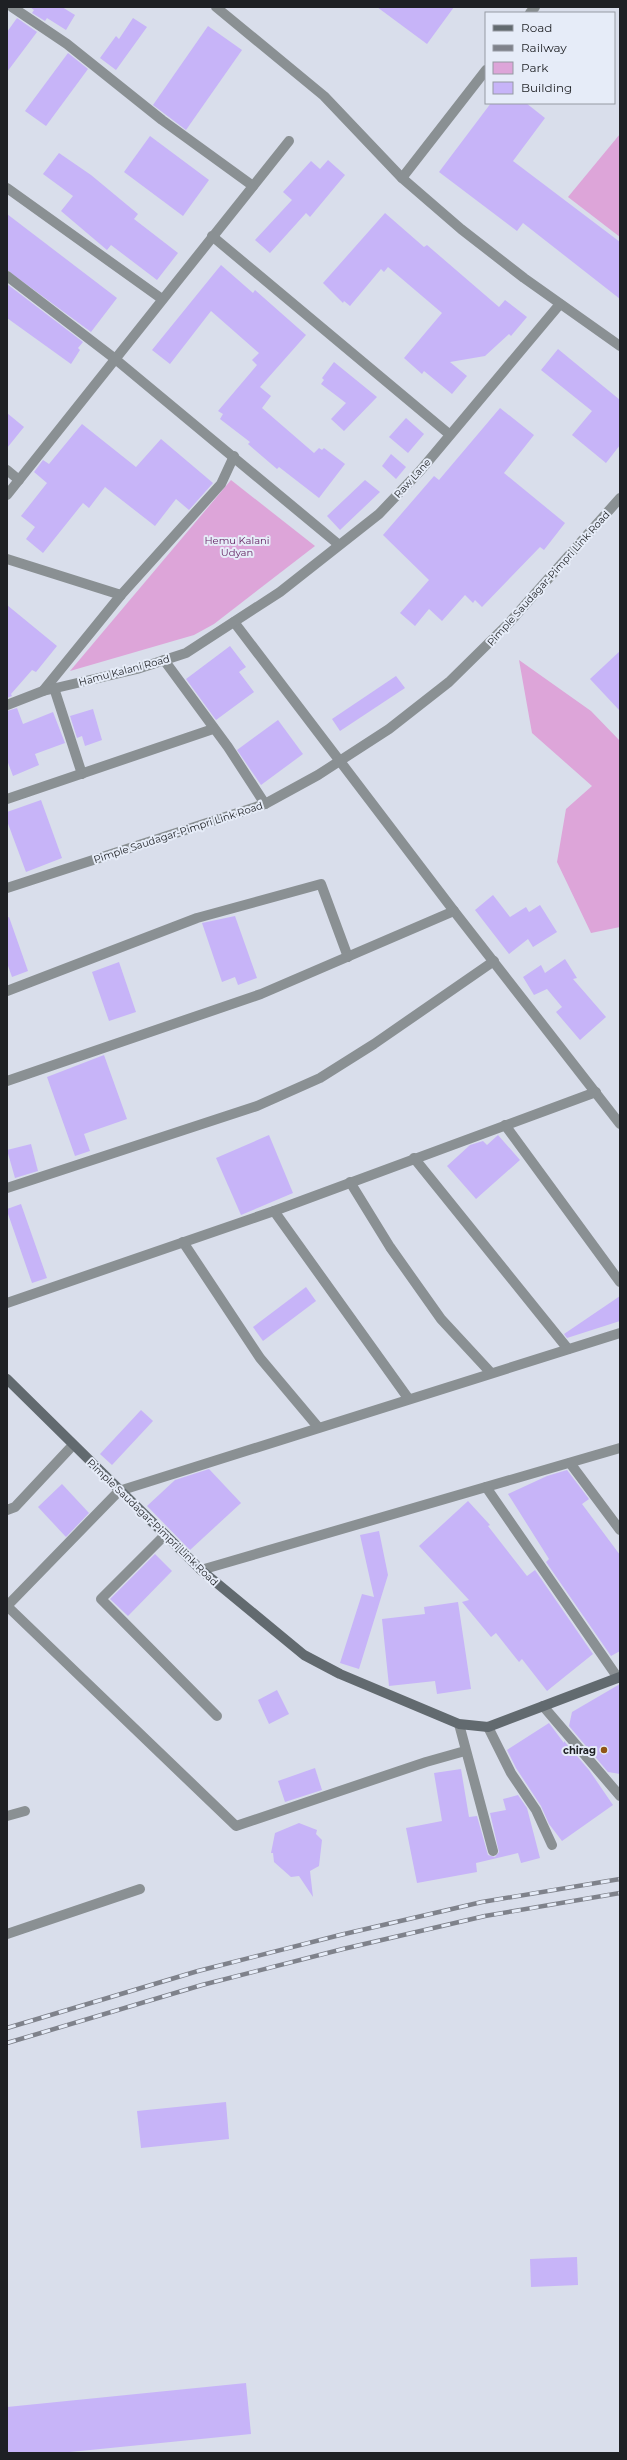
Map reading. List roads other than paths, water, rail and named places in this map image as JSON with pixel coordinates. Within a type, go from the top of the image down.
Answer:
[{"type":"street","points":[[12,7],[67,44],[162,120],[253,186]]},
{"type":"street","points":[[216,7],[324,96],[402,178],[461,229],[560,304],[619,345]]},
{"type":"street","points":[[402,178],[485,71]]},
{"type":"street","points":[[7,495],[114,358],[288,141]]},
{"type":"street","points":[[7,188],[162,299]]},
{"type":"street","points":[[212,236],[449,434]]},
{"type":"street","points":[[7,276],[114,358],[234,456],[338,544]]},
{"type":"street","name":"Raw Lane","points":[[234,622],[280,592],[338,544],[379,514],[420,470],[560,304]]},
{"type":"street","points":[[43,691],[121,595],[221,484],[234,456]]},
{"type":"street","points":[[7,470],[19,480]]},
{"type":"street","name":"Pimple Saudagar-Pimpri Link Road","points":[[7,888],[265,804],[340,761],[389,729],[449,682],[509,623],[620,498]]},
{"type":"street","points":[[7,559],[121,595]]},
{"type":"street","points":[[234,622],[454,911],[596,1092],[618,1117]]},
{"type":"street","name":"Hamu Kalani Road","points":[[7,705],[43,691],[186,653],[234,622]]},
{"type":"street","points":[[164,660],[214,729],[265,804]]},
{"type":"street","points":[[54,688],[82,774]]},
{"type":"street","points":[[7,799],[214,729]]},
{"type":"street","points":[[7,991],[197,918],[321,884],[348,957]]},
{"type":"street","points":[[7,1080],[261,994],[454,911]]},
{"type":"street","points":[[7,1188],[257,1106],[320,1078],[374,1044],[494,961]]},
{"type":"street","points":[[7,1303],[274,1211],[596,1092]]},
{"type":"street","points":[[505,1125],[620,1282]]},
{"type":"street","points":[[414,1158],[568,1349]]},
{"type":"street","points":[[350,1182],[390,1247],[440,1319],[491,1373]]},
{"type":"street","points":[[274,1211],[408,1398]]},
{"type":"street","points":[[183,1242],[260,1358],[318,1427]]},
{"type":"street","points":[[465,1751],[426,1762],[236,1826],[7,1606],[119,1491],[408,1398],[620,1333]]},
{"type":"street","name":"Pimple Saudagar-Pimpri Link Road","points":[[7,1379],[119,1491],[201,1570],[304,1655],[340,1674],[459,1724],[488,1727],[619,1678]]},
{"type":"street","points":[[7,1510],[16,1507],[73,1445]]},
{"type":"street","points":[[201,1570],[620,1448]]},
{"type":"street","points":[[570,1463],[620,1530]]},
{"type":"street","points":[[486,1487],[619,1678]]},
{"type":"street","points":[[165,1535],[101,1599],[217,1716]]},
{"type":"street","points":[[543,1706],[620,1796]]},
{"type":"street","points":[[459,1724],[493,1851]]},
{"type":"street","points":[[488,1727],[511,1773],[536,1810],[552,1845]]},
{"type":"street","points":[[7,1816],[25,1811]]},
{"type":"street","points":[[7,1934],[140,1889]]},
{"type":"railway","points":[[7,2028],[198,1971],[340,1935],[482,1902],[620,1879]]},
{"type":"railway","points":[[7,2043],[202,1985],[343,1949],[485,1916],[620,1893]]},
{"type":"place","name":"chirag","points":[[604,1750]]},
{"type":"park label","name":"Hemu Kalani Udyan","points":[[237,546]]}]
